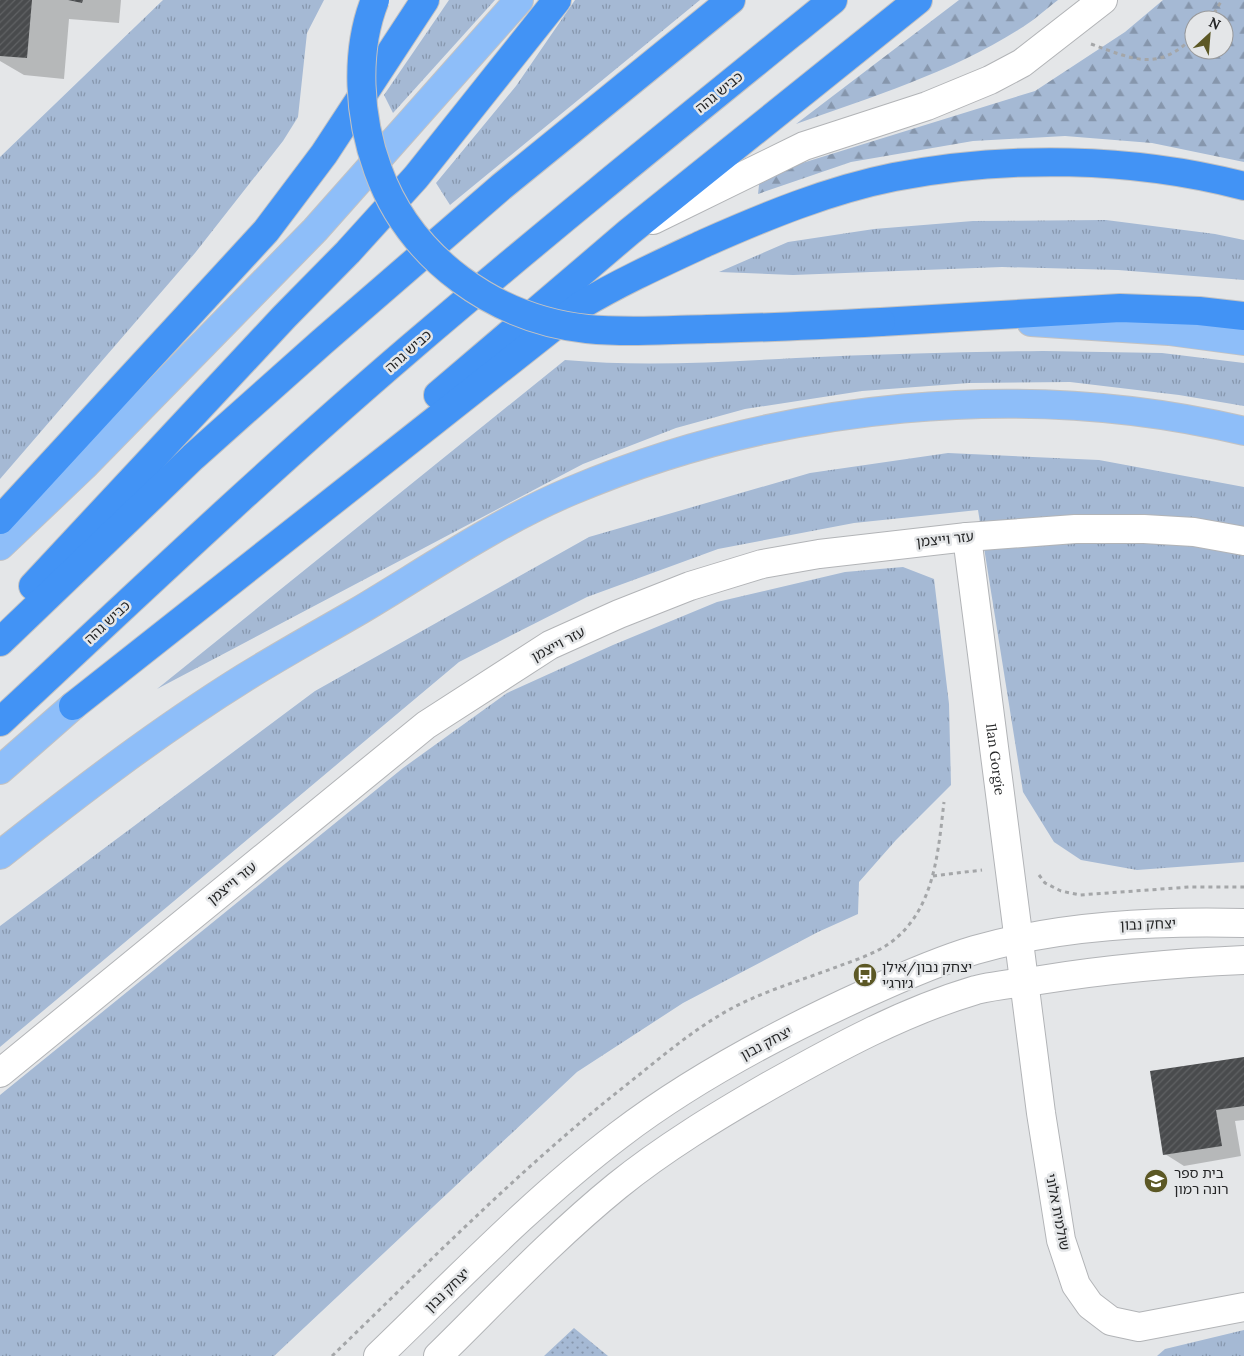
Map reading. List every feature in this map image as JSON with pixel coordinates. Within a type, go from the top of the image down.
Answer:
[{"type":"highway","points":[[374,0],[367,29],[362,84],[365,124],[371,151],[383,183],[401,217],[437,261],[459,279],[489,298],[532,317],[587,329],[678,330],[962,318],[1120,308],[1199,311],[1244,316]]},
{"type":"highway","points":[[0,520],[266,231],[324,154],[425,0]]},
{"type":"highway","points":[[0,621],[403,190],[462,120],[557,0]]},
{"type":"highway","points":[[0,642],[186,463],[322,342],[501,187],[731,0]]},
{"type":"highway","name":"כביש גהה","points":[[0,722],[275,468],[409,349],[570,214],[833,0]]},
{"type":"highway","points":[[74,706],[629,232],[918,0]]},
{"type":"highway","points":[[74,706],[580,306],[645,271],[743,226],[853,187],[895,177],[989,164],[1029,163],[1131,167],[1207,177],[1244,186]]},
{"type":"main road","points":[[0,546],[125,424],[315,230],[519,0]]},
{"type":"main road","points":[[962,318],[1170,331],[1244,341]]},
{"type":"main road","points":[[0,855],[43,820],[155,739],[243,679],[511,521],[569,492],[632,467],[692,447],[769,427],[847,415],[920,407],[1042,405],[1150,415],[1244,431]]},
{"type":"main road","points":[[0,770],[74,706]]},
{"type":"street","points":[[629,232],[804,146],[927,106],[990,80],[1022,63],[1103,0]]},
{"type":"street","name":"עזר וייצמן","points":[[0,1073],[426,725],[550,645],[690,586],[762,564],[819,554],[966,536],[1075,529],[1144,529],[1194,532],[1244,541]]},
{"type":"street","name":"Ilan Gorgie","points":[[966,536],[1023,982]]},
{"type":"street","name":"יצחק נבון","points":[[378,1356],[562,1182],[619,1135],[677,1094],[746,1053],[862,996],[916,972],[975,950],[1018,940],[1110,926],[1244,922]]},
{"type":"street","points":[[438,1356],[566,1231],[618,1185],[680,1140],[806,1066],[902,1016],[978,990],[1023,982],[1079,973],[1187,962],[1244,960]]},
{"type":"street","name":"שולמית אלוני","points":[[1023,982],[1061,1240],[1076,1285],[1090,1305],[1111,1321],[1140,1327],[1244,1307]]},
{"type":"path","points":[[1062,33],[1135,60],[1157,61],[1184,46]]},
{"type":"path","points":[[1035,870],[1045,884],[1061,891],[1080,895],[1190,886],[1244,887]]},
{"type":"green space","points":[[163,0],[324,0],[307,33],[298,117],[283,141],[195,253],[0,479],[0,157]]},
{"type":"green space","points":[[449,0],[495,0],[393,113],[384,95]]},
{"type":"green space","points":[[575,0],[700,0],[450,205],[436,183],[516,86]]},
{"type":"green space","points":[[959,0],[1058,0],[1023,27],[938,72],[796,124]]},
{"type":"green space","points":[[1163,0],[1244,0],[1244,162],[1152,143],[1065,136],[973,141],[851,162],[758,194],[760,176],[1035,91],[1125,32]]},
{"type":"green space","points":[[1106,220],[1215,234],[1244,240],[1244,280],[1118,270],[1002,267],[793,275],[719,272],[788,242],[874,229],[973,221]]},
{"type":"green space","points":[[1043,351],[1162,353],[1244,363],[1244,406],[1179,395],[1070,382],[969,383],[862,391],[745,409],[676,428],[583,464],[157,689],[565,360],[681,363],[889,354]]},
{"type":"green space","points":[[948,453],[1099,460],[1244,487],[1244,862],[1137,870],[1081,860],[1054,842],[1023,792],[978,510],[854,523],[718,549],[587,597],[459,662],[0,1047],[0,926],[315,691],[589,537],[810,473]]},
{"type":"green space","points":[[903,567],[934,579],[949,704],[951,785],[896,840],[859,882],[858,914],[818,932],[683,1003],[577,1072],[274,1356],[0,1356],[0,1095],[403,768],[507,693],[613,645],[717,602],[845,572]]},
{"type":"green space","points":[[574,1328],[608,1356],[544,1356]]},
{"type":"green space","points":[[1244,1330],[1244,1356],[1157,1356],[1165,1349]]},
{"type":"building","points":[[0,0],[32,0],[27,58],[0,56]]},
{"type":"building","points":[[68,0],[83,0],[82,3]]},
{"type":"building","points":[[1244,1057],[1244,1106],[1216,1110],[1222,1146],[1163,1155],[1150,1071]]},
{"type":"place","name":"יצחק נבון/אילן ג׳ורג׳י","points":[[865,975]]},
{"type":"place","name":"בית ספר רונה רמון","points":[[1156,1181]]}]
